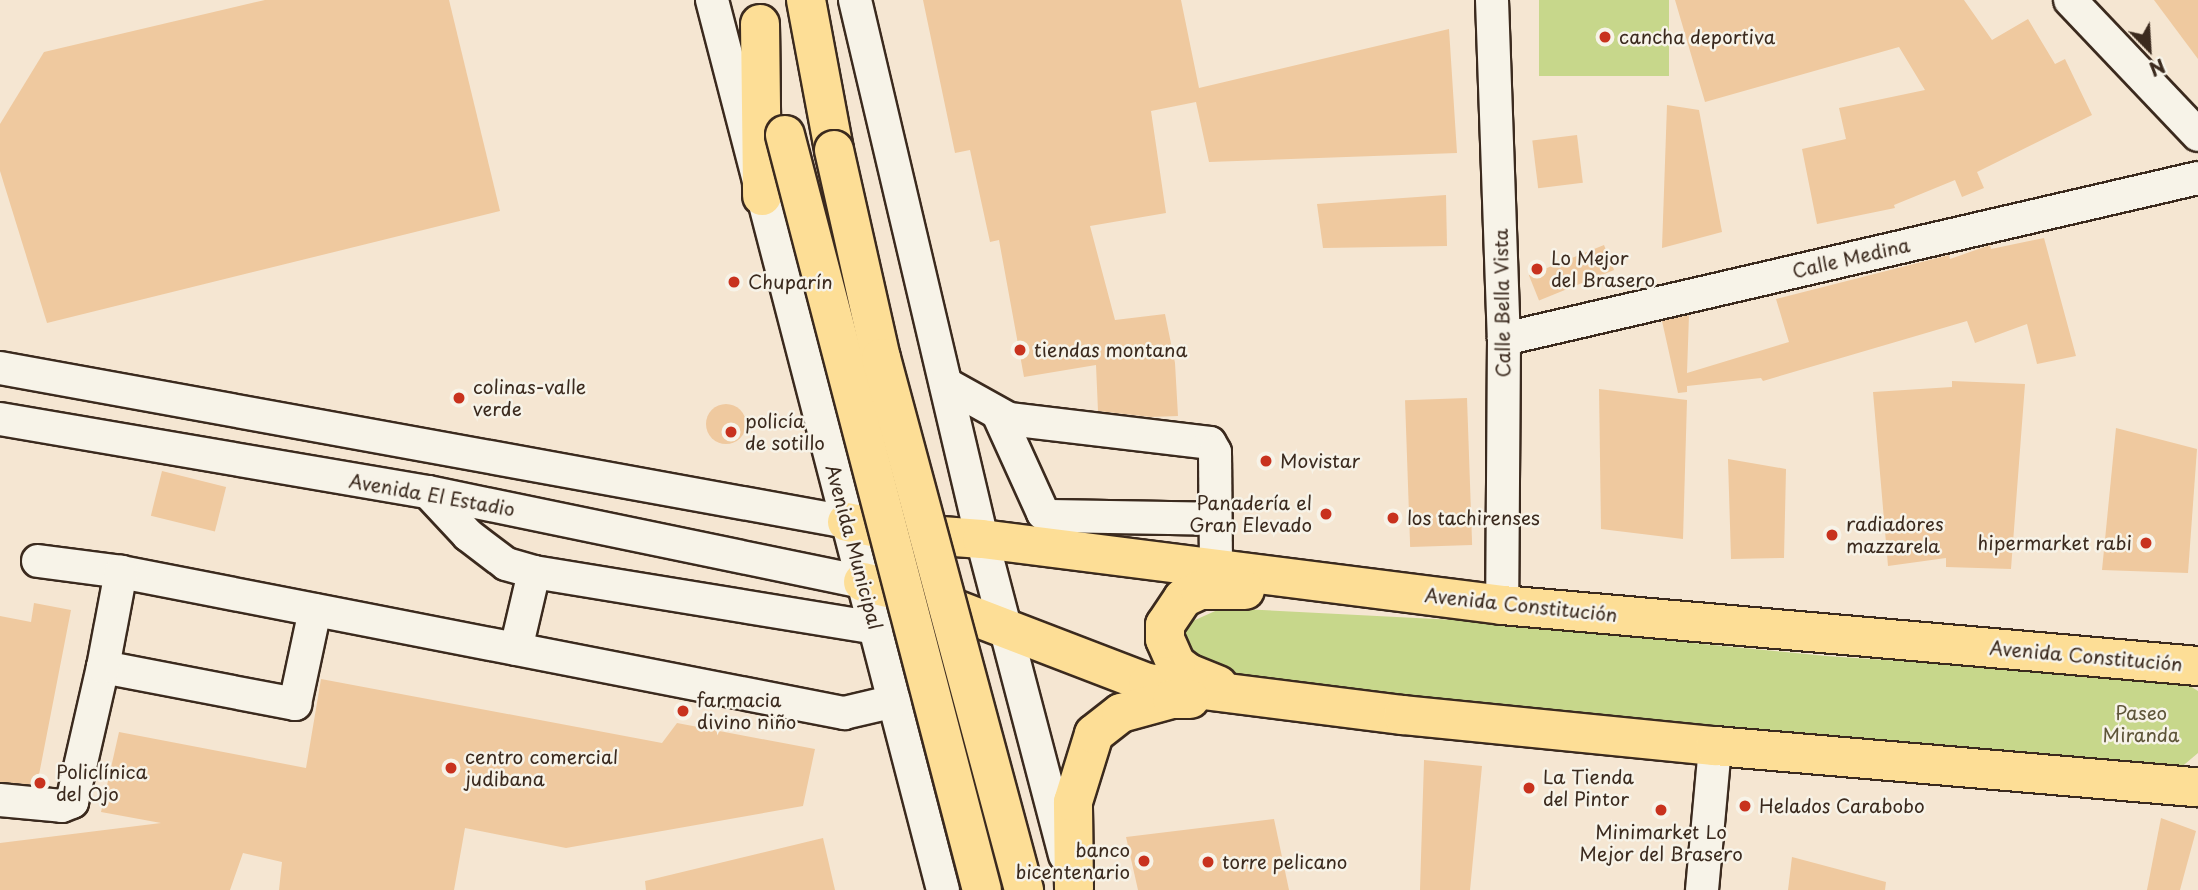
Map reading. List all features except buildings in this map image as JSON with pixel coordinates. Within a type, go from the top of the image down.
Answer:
[{"type":"main road","points":[[806,0],[834,150],[881,358],[1024,890]]},
{"type":"main road","points":[[757,12],[762,196]]},
{"type":"main road","name":"Avenida Municipal","points":[[757,12],[785,135],[982,890]]},
{"type":"main road","name":"Avenida Constitución","points":[[847,522],[901,533],[982,540],[1502,605],[2190,667]]},
{"type":"main road","points":[[863,582],[921,596],[1148,683],[1715,746],[2188,781]]},
{"type":"main road","points":[[1269,698],[1215,684],[1188,674],[1177,664],[1166,639],[1165,625],[1183,598],[1200,590],[1223,588],[1502,605]]},
{"type":"main road","points":[[1074,890],[1073,802],[1094,734],[1121,713],[1172,699],[1269,698]]},
{"type":"street","name":"Avenida Municipal","points":[[712,0],[943,890]]},
{"type":"street","points":[[855,0],[982,540],[1074,890]]},
{"type":"street","name":"Calle Bella Vista","points":[[1492,0],[1504,338],[1502,605]]},
{"type":"street","points":[[2070,0],[2198,135]]},
{"type":"street","name":"Calle Medina","points":[[1504,338],[2198,178]]},
{"type":"street","points":[[0,368],[847,522]]},
{"type":"street","points":[[946,384],[999,416],[1210,443],[1215,452],[1216,569]]},
{"type":"street","points":[[999,416],[1043,513],[1050,516],[1214,519]]},
{"type":"street","name":"Avenida El Estadio","points":[[0,419],[428,492],[863,582]]},
{"type":"street","points":[[428,492],[468,535],[506,564],[534,572],[876,628]]},
{"type":"street","points":[[38,561],[121,572],[844,713],[895,701]]},
{"type":"street","points":[[0,800],[62,806],[72,802],[103,667],[121,572]]},
{"type":"street","points":[[516,649],[534,572]]},
{"type":"street","points":[[103,667],[295,704],[315,610]]},
{"type":"street","points":[[1702,890],[1715,746]]},
{"type":"green space","name":"cancha deportiva","points":[[1539,0],[1669,0],[1669,76],[1539,76]]},
{"type":"green space","name":"Paseo Miranda","points":[[1222,608],[1455,620],[1826,656],[2180,680],[2198,691],[2198,753],[2179,769],[1388,703],[1205,674],[1182,651],[1186,624]]},
{"type":"place","name":"cancha deportiva","points":[[1605,37]]},
{"type":"place","name":"Lo Mejor del Brasero","points":[[1537,269]]},
{"type":"place","name":"Chuparín","points":[[734,282]]},
{"type":"place","name":"tiendas montana","points":[[1020,350]]},
{"type":"place","name":"colinas-valle verde","points":[[459,398]]},
{"type":"place","name":"policía de sotillo","points":[[731,432]]},
{"type":"place","name":"Movistar","points":[[1266,461]]},
{"type":"place","name":"Panadería el Gran Elevado","points":[[1326,514]]},
{"type":"place","name":"los tachirenses","points":[[1393,518]]},
{"type":"place","name":"radiadores mazzarela","points":[[1832,535]]},
{"type":"place","name":"hipermarket rabi","points":[[2146,543]]},
{"type":"place","name":"farmacia divino niño","points":[[683,711]]},
{"type":"place","name":"centro comercial judibana","points":[[451,768]]},
{"type":"place","name":"Policlínica del Ojo","points":[[40,783]]},
{"type":"place","name":"La Tienda del Pintor","points":[[1529,788]]},
{"type":"place","name":"Helados Carabobo","points":[[1745,806]]},
{"type":"place","name":"Minimarket Lo Mejor del Brasero","points":[[1661,810]]},
{"type":"place","name":"banco bicentenario","points":[[1144,861]]},
{"type":"place","name":"torre pelicano","points":[[1208,862]]}]
